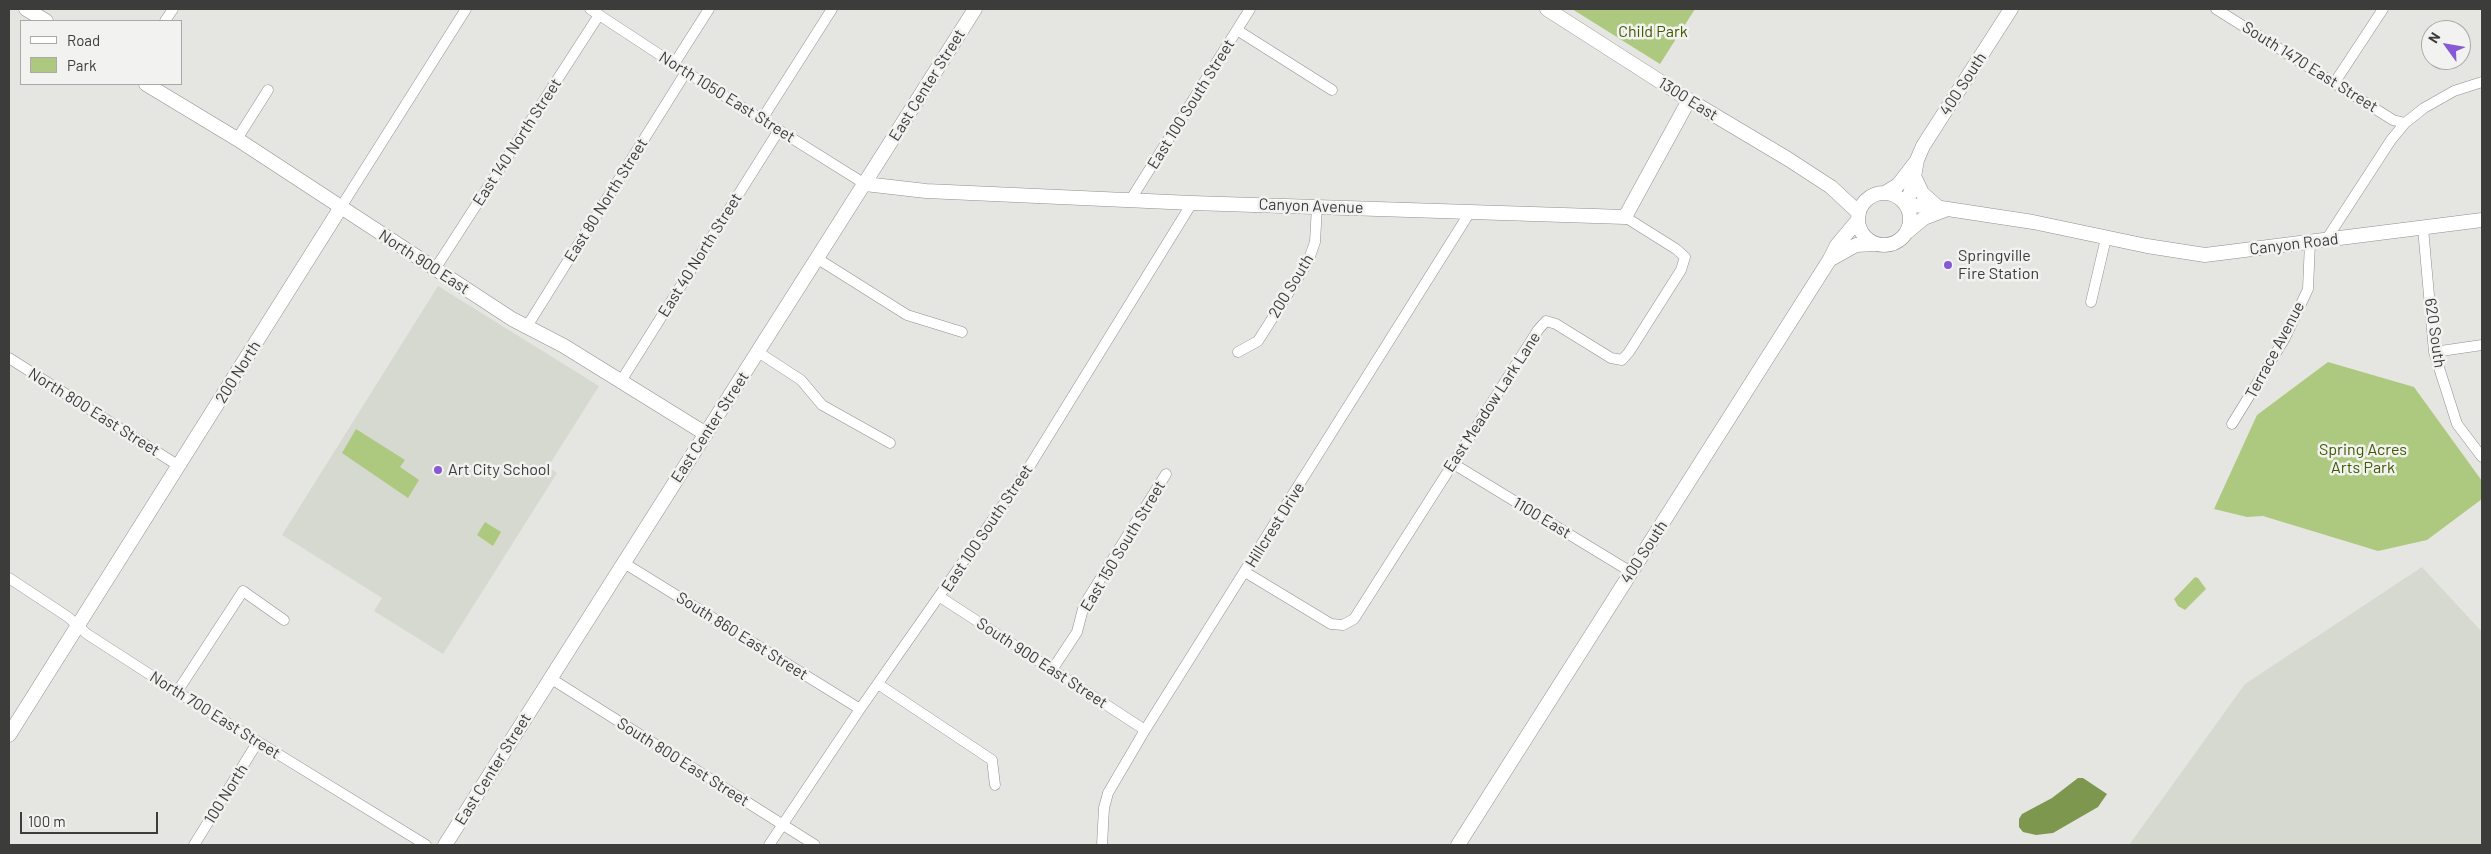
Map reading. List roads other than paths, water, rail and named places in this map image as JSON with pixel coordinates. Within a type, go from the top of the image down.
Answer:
[{"type":"street","points":[[26,9],[44,20]]},
{"type":"street","points":[[167,20],[173,9]]},
{"type":"street","name":"200 North","points":[[10,731],[466,9]]},
{"type":"street","points":[[674,64],[709,9]]},
{"type":"street","points":[[762,120],[832,9]]},
{"type":"street","name":"East Center Street","points":[[445,845],[975,9]]},
{"type":"street","name":"East 100 South Street","points":[[1131,199],[1250,9]]},
{"type":"street","name":"1300 East","points":[[1547,9],[1830,187],[1859,216]]},
{"type":"street","name":"400 South","points":[[1906,205],[1917,160],[1923,146],[2011,9]]},
{"type":"street","name":"South 1470 East Street","points":[[2216,9],[2393,120],[2405,123]]},
{"type":"street","points":[[2335,82],[2383,9]]},
{"type":"street","name":"North 1050 East Street","points":[[594,12],[865,184]]},
{"type":"street","name":"East 140 North Street","points":[[435,269],[594,12]]},
{"type":"street","points":[[1237,30],[1332,90]]},
{"type":"street","name":"East 80 North Street","points":[[526,328],[686,72]]},
{"type":"street","points":[[2326,240],[2391,140],[2405,123],[2444,97],[2482,82]]},
{"type":"street","name":"North 900 East","points":[[148,85],[237,138],[526,328],[564,346],[706,434]]},
{"type":"street","points":[[237,138],[268,90]]},
{"type":"street","points":[[1625,217],[1689,100]]},
{"type":"street","name":"East 40 North Street","points":[[621,381],[779,130]]},
{"type":"street","name":"400 South","points":[[1883,193],[1898,185],[1917,160]]},
{"type":"street","points":[[1907,232],[1910,219],[1906,205],[1900,198],[1883,193],[1868,199],[1859,216],[1863,234],[1875,244],[1890,245],[1902,238],[1924,218],[1942,209],[1922,193],[1914,176]]},
{"type":"street","name":"Canyon Avenue","points":[[865,184],[926,191],[1192,203],[1625,217]]},
{"type":"street","name":"1300 East","points":[[1830,187],[1860,195],[1883,193]]},
{"type":"street","name":"East 100 South Street","points":[[769,845],[860,710],[1026,472],[1192,203]]},
{"type":"street","name":"Canyon Road","points":[[1906,205],[2033,222],[2106,238],[2205,255],[2482,220]]},
{"type":"street","name":"200 South","points":[[1238,352],[1258,341],[1308,262],[1315,242],[1317,206]]},
{"type":"street","name":"Hillcrest Drive","points":[[1102,845],[1104,808],[1108,793],[1145,730],[1246,572],[1470,212]]},
{"type":"street","name":"400 South","points":[[1458,845],[1837,246],[1859,216]]},
{"type":"street","name":"East Meadow Lark Lane","points":[[1246,572],[1331,624],[1343,625],[1354,619],[1546,320],[1556,324],[1611,358],[1622,360],[1629,352],[1681,270],[1685,258],[1676,249],[1625,217]]},
{"type":"street","name":"620 South","points":[[2423,228],[2434,352],[2444,389],[2457,424],[2482,457]]},
{"type":"street","points":[[2091,302],[2106,238]]},
{"type":"street","name":"Terrace Avenue","points":[[2232,424],[2285,338],[2308,289],[2310,242]]},
{"type":"street","name":"400 South","points":[[1830,259],[1856,245],[1875,244]]},
{"type":"street","points":[[818,259],[906,315],[962,332]]},
{"type":"street","points":[[2434,352],[2482,346]]},
{"type":"street","points":[[758,352],[801,380],[822,405],[890,443]]},
{"type":"street","name":"North 800 East Street","points":[[9,358],[179,466]]},
{"type":"street","name":"1100 East","points":[[1452,464],[1631,572]]},
{"type":"street","name":"East 150 South Street","points":[[1052,670],[1077,632],[1084,605],[1166,474]]},
{"type":"street","name":"South 860 East Street","points":[[624,563],[860,710]]},
{"type":"street","name":"North 700 East Street","points":[[9,578],[68,617],[77,626],[177,692],[257,743],[426,845]]},
{"type":"street","points":[[177,692],[243,591],[284,620]]},
{"type":"street","name":"South 900 East Street","points":[[940,597],[1145,730]]},
{"type":"street","name":"South 800 East Street","points":[[550,678],[816,845]]},
{"type":"street","points":[[878,684],[992,760],[995,785]]},
{"type":"street","name":"100 North","points":[[194,845],[257,743]]},
{"type":"place","name":"Springville Fire Station","points":[[1948,265]]},
{"type":"place","name":"Art City School","points":[[438,470]]},
{"type":"park label","name":"Child Park","points":[[1653,32]]},
{"type":"park label","name":"Spring Acres Arts Park","points":[[2363,459]]}]
